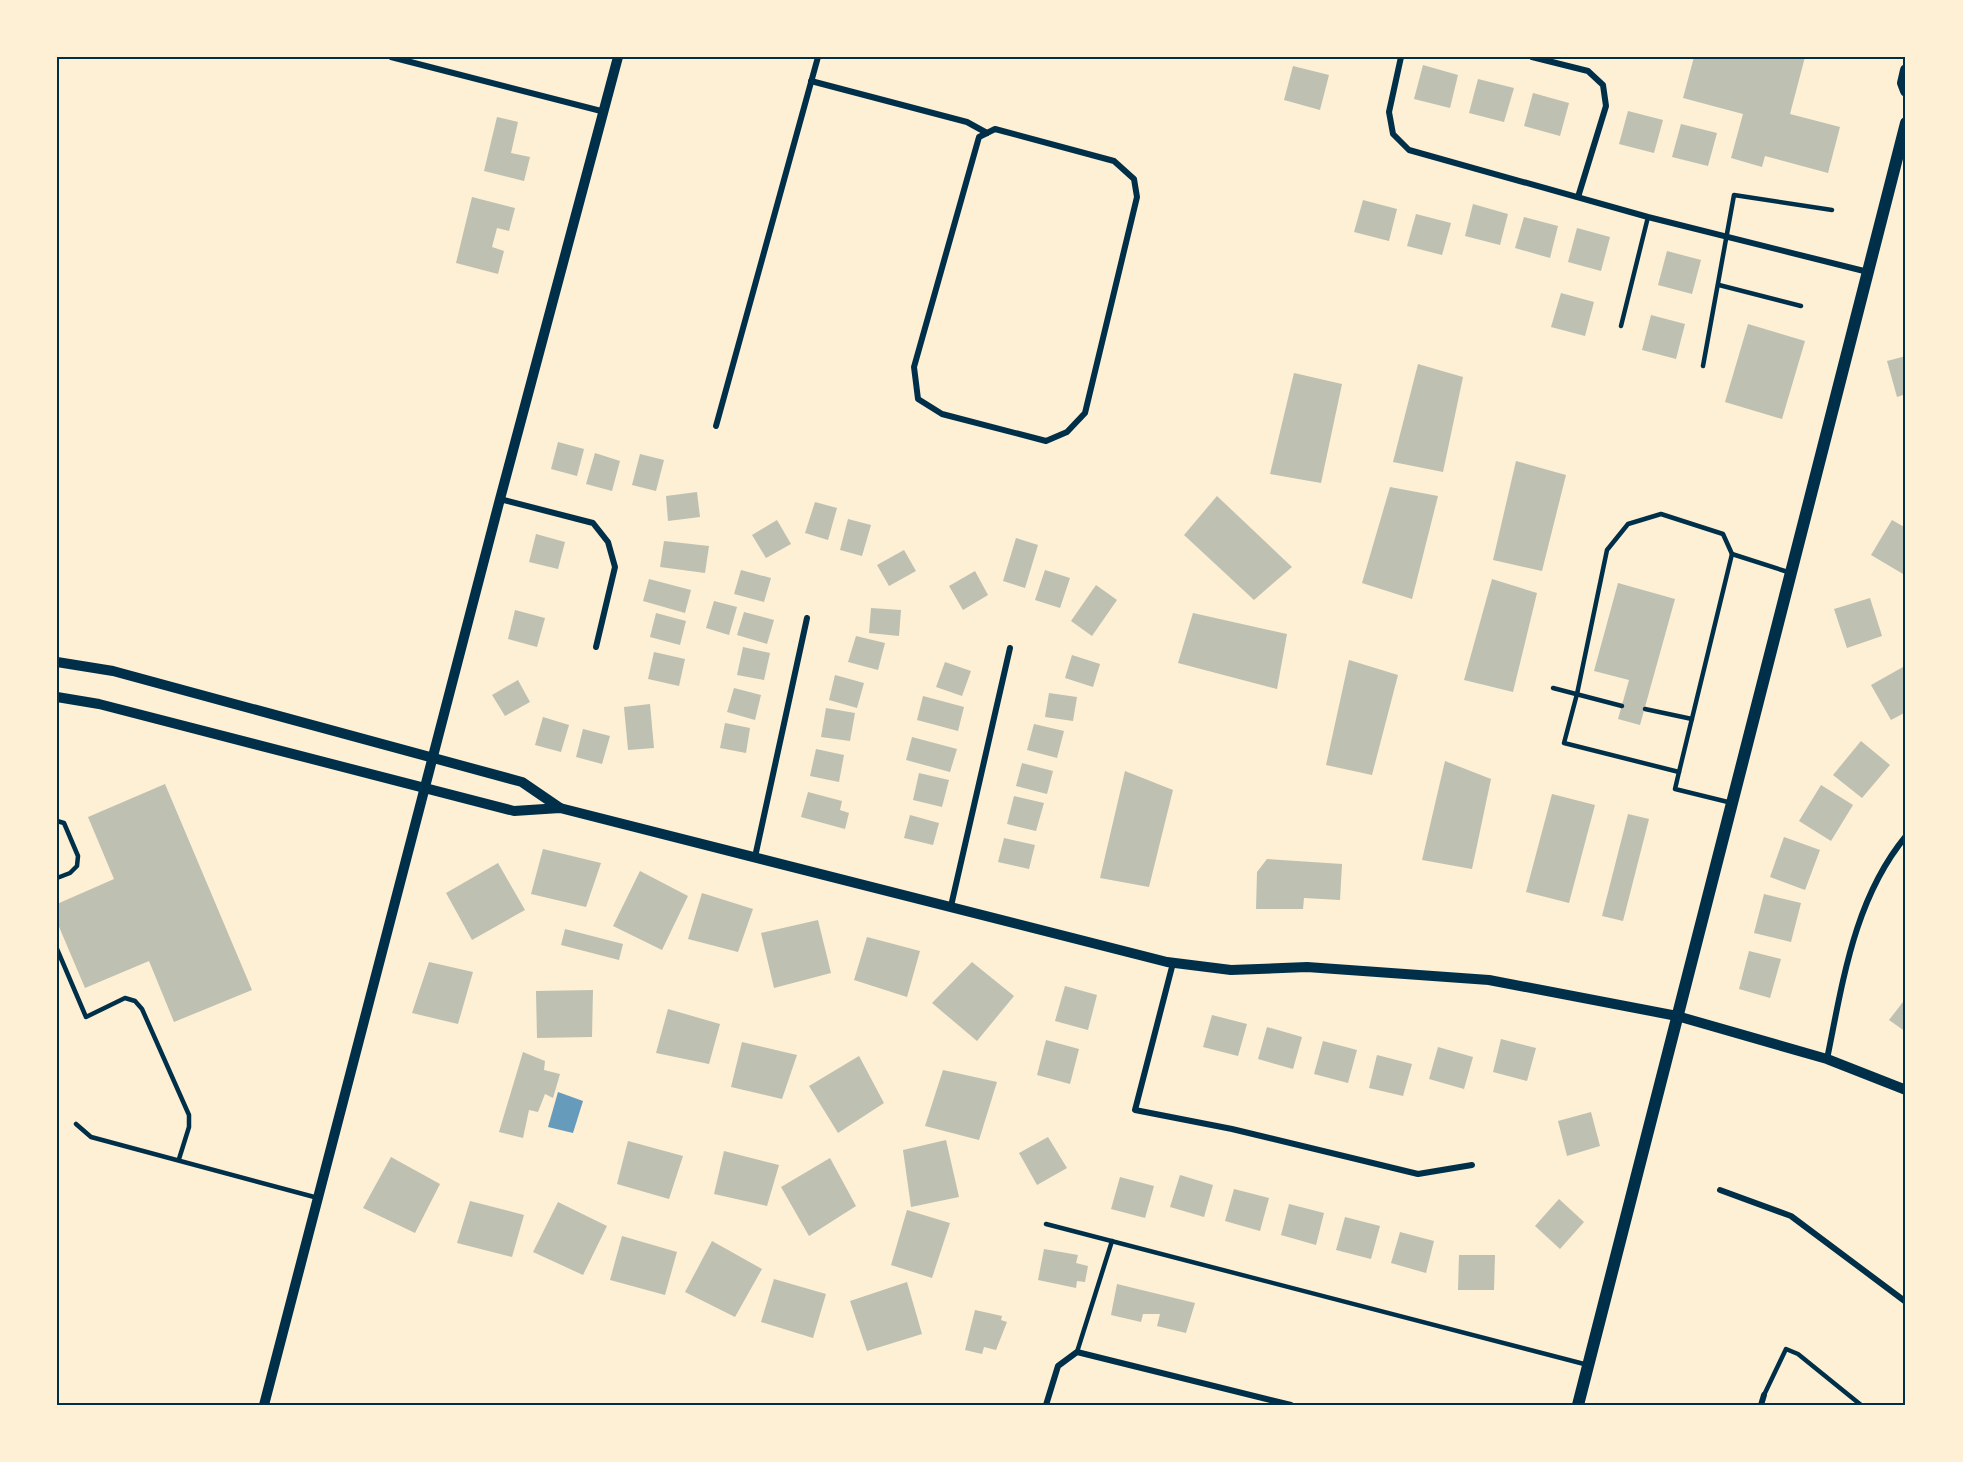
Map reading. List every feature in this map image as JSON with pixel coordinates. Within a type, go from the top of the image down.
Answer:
[{"type":"main road","points":[[1906,70],[1903,83],[1906,91]]},
{"type":"main road","points":[[1578,1405],[1906,123]]},
{"type":"street","points":[[391,57],[605,112]]},
{"type":"street","points":[[264,1405],[500,499],[618,57]]},
{"type":"street","points":[[716,426],[818,57]]},
{"type":"street","points":[[1401,57],[1389,112],[1393,134],[1409,150],[1648,217],[1868,272]]},
{"type":"street","points":[[1532,57],[1588,71],[1602,85],[1606,106],[1578,197]]},
{"type":"street","points":[[811,81],[967,122],[987,133]]},
{"type":"street","points":[[995,129],[1114,161],[1134,179],[1137,197],[1085,413],[1067,432],[1046,441],[942,414],[918,399],[914,367],[965,179],[979,137],[987,133],[995,129]]},
{"type":"street","points":[[500,499],[593,523],[608,542],[615,567],[596,647]]},
{"type":"street","points":[[755,856],[807,618]]},
{"type":"street","points":[[951,906],[1010,648]]},
{"type":"street","points":[[57,662],[113,671],[522,782],[560,808]]},
{"type":"street","points":[[57,697],[111,706],[514,812],[560,808],[1173,963],[1231,970],[1307,967],[1489,980],[1677,1016],[1827,1059],[1906,1090]]},
{"type":"street","points":[[1827,1059],[1848,957],[1868,895],[1888,858],[1906,836]]},
{"type":"street","points":[[1173,963],[1135,1110],[1232,1129],[1418,1174],[1472,1165]]},
{"type":"street","points":[[1720,1190],[1791,1216],[1906,1302]]},
{"type":"street","points":[[1046,1405],[1058,1366],[1077,1352],[1290,1405]]},
{"type":"street","points":[[1761,1405],[1764,1395]]},
{"type":"lane","points":[[1703,366],[1729,236],[1734,195],[1832,210]]},
{"type":"lane","points":[[1621,326],[1648,217]]},
{"type":"lane","points":[[1719,285],[1801,306]]},
{"type":"lane","points":[[1679,772],[1564,743],[1577,694],[1607,550],[1628,524],[1661,514],[1723,534],[1732,554],[1675,789],[1732,803]]},
{"type":"lane","points":[[1732,554],[1791,573]]},
{"type":"lane","points":[[1553,688],[1622,706]]},
{"type":"lane","points":[[1645,709],[1692,719]]},
{"type":"lane","points":[[57,821],[64,823],[78,856],[77,866],[70,873],[57,878]]},
{"type":"lane","points":[[57,949],[86,1017],[125,998],[135,1001],[142,1009],[189,1115],[189,1127],[178,1159]]},
{"type":"lane","points":[[76,1124],[90,1137],[318,1198]]},
{"type":"lane","points":[[1046,1224],[1588,1365]]},
{"type":"lane","points":[[1077,1352],[1112,1241]]},
{"type":"lane","points":[[1764,1395],[1786,1349],[1798,1354],[1861,1405]]},
{"type":"water","points":[[558,1092],[583,1101],[573,1133],[548,1127]]},
{"type":"building","points":[[1694,57],[1805,57],[1790,114],[1840,127],[1828,173],[1765,156],[1762,167],[1731,158],[1743,114],[1683,98]]},
{"type":"building","points":[[1423,65],[1458,75],[1450,108],[1414,99]]},
{"type":"building","points":[[1293,66],[1329,75],[1320,110],[1284,100]]},
{"type":"building","points":[[1478,79],[1514,88],[1504,122],[1469,113]]},
{"type":"building","points":[[1533,93],[1569,103],[1560,136],[1524,126]]},
{"type":"building","points":[[1628,111],[1663,120],[1654,153],[1619,144]]},
{"type":"building","points":[[497,117],[518,122],[511,153],[530,157],[524,181],[484,171]]},
{"type":"building","points":[[1681,124],[1717,133],[1708,166],[1672,157]]},
{"type":"building","points":[[472,197],[515,208],[509,231],[497,228],[492,247],[504,251],[498,274],[456,263]]},
{"type":"building","points":[[1363,200],[1397,209],[1389,241],[1354,232]]},
{"type":"building","points":[[1473,204],[1508,214],[1500,245],[1465,236]]},
{"type":"building","points":[[1416,214],[1451,223],[1442,255],[1407,246]]},
{"type":"building","points":[[1524,217],[1558,226],[1550,258],[1515,248]]},
{"type":"building","points":[[1577,228],[1610,237],[1601,271],[1568,262]]},
{"type":"building","points":[[1667,251],[1701,260],[1692,294],[1658,285]]},
{"type":"building","points":[[1561,293],[1594,302],[1585,336],[1551,327]]},
{"type":"building","points":[[1651,315],[1685,324],[1676,359],[1642,350]]},
{"type":"building","points":[[1748,324],[1805,341],[1782,419],[1725,402]]},
{"type":"building","points":[[1906,356],[1906,394],[1897,397],[1887,361]]},
{"type":"building","points":[[1418,364],[1463,377],[1443,472],[1393,462]]},
{"type":"building","points":[[1294,373],[1342,384],[1321,483],[1270,474]]},
{"type":"building","points":[[558,442],[584,449],[577,476],[551,469]]},
{"type":"building","points":[[595,453],[620,461],[612,491],[586,484]]},
{"type":"building","points":[[640,454],[664,460],[656,491],[632,485]]},
{"type":"building","points":[[1516,461],[1566,475],[1542,571],[1493,560]]},
{"type":"building","points":[[1390,487],[1438,496],[1412,599],[1362,583]]},
{"type":"building","points":[[697,492],[700,517],[668,521],[666,496]]},
{"type":"building","points":[[1217,496],[1292,567],[1254,600],[1184,535]]},
{"type":"building","points":[[815,502],[837,508],[828,540],[805,533]]},
{"type":"building","points":[[848,519],[871,525],[862,556],[840,550]]},
{"type":"building","points":[[777,520],[791,544],[766,558],[752,535]]},
{"type":"building","points":[[1892,520],[1906,528],[1906,570],[1903,574],[1871,555]]},
{"type":"building","points":[[536,534],[565,542],[558,569],[529,562]]},
{"type":"building","points":[[1016,538],[1038,545],[1025,588],[1003,581]]},
{"type":"building","points":[[664,541],[709,546],[705,573],[660,567]]},
{"type":"building","points":[[904,550],[916,571],[889,586],[877,565]]},
{"type":"building","points":[[741,570],[771,578],[764,602],[734,594]]},
{"type":"building","points":[[1045,570],[1070,578],[1060,608],[1035,600]]},
{"type":"building","points":[[975,571],[988,595],[963,610],[949,586]]},
{"type":"building","points":[[649,579],[691,590],[685,613],[643,601]]},
{"type":"building","points":[[1492,579],[1537,593],[1513,692],[1464,680]]},
{"type":"building","points":[[1618,583],[1675,599],[1640,725],[1618,719],[1629,680],[1594,671]]},
{"type":"building","points":[[1096,585],[1117,600],[1092,636],[1071,621]]},
{"type":"building","points":[[1870,598],[1882,636],[1847,648],[1834,609]]},
{"type":"building","points":[[714,601],[737,607],[729,635],[706,628]]},
{"type":"building","points":[[871,608],[901,610],[899,636],[869,633]]},
{"type":"building","points":[[515,610],[545,618],[537,647],[508,639]]},
{"type":"building","points":[[744,612],[774,620],[767,644],[737,635]]},
{"type":"building","points":[[656,613],[686,621],[680,645],[650,637]]},
{"type":"building","points":[[1193,613],[1287,634],[1277,689],[1178,663]]},
{"type":"building","points":[[856,636],[885,643],[878,670],[848,662]]},
{"type":"building","points":[[743,647],[770,653],[764,680],[737,675]]},
{"type":"building","points":[[654,652],[685,659],[679,686],[648,679]]},
{"type":"building","points":[[1072,655],[1100,664],[1093,687],[1065,678]]},
{"type":"building","points":[[1349,660],[1398,675],[1372,775],[1326,765]]},
{"type":"building","points":[[945,662],[971,671],[962,696],[936,687]]},
{"type":"building","points":[[1903,667],[1906,673],[1906,712],[1891,720],[1871,685]]},
{"type":"building","points":[[835,675],[864,683],[857,708],[829,700]]},
{"type":"building","points":[[518,680],[530,702],[505,716],[492,695]]},
{"type":"building","points":[[734,688],[761,695],[755,720],[727,712]]},
{"type":"building","points":[[1049,693],[1077,697],[1073,721],[1045,717]]},
{"type":"building","points":[[923,696],[964,707],[958,731],[917,720]]},
{"type":"building","points":[[650,704],[654,748],[628,750],[624,707]]},
{"type":"building","points":[[826,708],[855,713],[850,741],[821,737]]},
{"type":"building","points":[[543,717],[569,725],[561,752],[535,745]]},
{"type":"building","points":[[725,723],[750,728],[746,753],[720,748]]},
{"type":"building","points":[[1034,724],[1064,731],[1057,758],[1027,750]]},
{"type":"building","points":[[583,729],[610,736],[602,764],[576,757]]},
{"type":"building","points":[[912,737],[957,749],[950,772],[906,760]]},
{"type":"building","points":[[1861,741],[1890,765],[1862,798],[1833,775]]},
{"type":"building","points":[[816,749],[844,755],[839,782],[810,776]]},
{"type":"building","points":[[1445,761],[1491,779],[1472,869],[1422,860]]},
{"type":"building","points":[[1022,763],[1053,771],[1047,794],[1016,786]]},
{"type":"building","points":[[1125,771],[1173,790],[1149,887],[1100,878]]},
{"type":"building","points":[[919,773],[949,780],[942,807],[913,800]]},
{"type":"building","points":[[165,784],[252,990],[174,1022],[149,961],[85,988],[57,922],[57,904],[114,879],[88,817]]},
{"type":"building","points":[[1821,785],[1853,805],[1831,841],[1799,821]]},
{"type":"building","points":[[808,792],[842,801],[840,810],[849,813],[845,829],[801,817]]},
{"type":"building","points":[[1552,794],[1595,805],[1569,903],[1526,892]]},
{"type":"building","points":[[1014,796],[1044,803],[1036,831],[1007,824]]},
{"type":"building","points":[[1628,814],[1649,819],[1623,921],[1602,916]]},
{"type":"building","points":[[910,815],[939,823],[933,845],[904,838]]},
{"type":"building","points":[[1784,837],[1820,850],[1805,890],[1770,877]]},
{"type":"building","points":[[1004,838],[1035,845],[1029,869],[998,862]]},
{"type":"building","points":[[543,849],[601,863],[586,907],[531,894]]},
{"type":"building","points":[[1267,859],[1342,864],[1340,900],[1304,898],[1303,909],[1256,909],[1257,872]]},
{"type":"building","points":[[498,863],[525,910],[472,940],[446,893]]},
{"type":"building","points":[[640,871],[688,896],[662,950],[613,926]]},
{"type":"building","points":[[702,893],[753,909],[738,952],[688,939]]},
{"type":"building","points":[[1764,894],[1801,903],[1791,942],[1754,933]]},
{"type":"building","points":[[818,920],[831,973],[774,988],[761,933]]},
{"type":"building","points":[[565,929],[623,944],[619,960],[561,945]]},
{"type":"building","points":[[867,937],[920,951],[907,997],[854,980]]},
{"type":"building","points":[[1749,951],[1781,959],[1770,998],[1739,989]]},
{"type":"building","points":[[429,962],[473,972],[458,1024],[412,1013]]},
{"type":"building","points":[[972,962],[1014,996],[977,1041],[932,1003]]},
{"type":"building","points":[[1065,986],[1097,995],[1088,1030],[1055,1021]]},
{"type":"building","points":[[593,990],[592,1037],[537,1038],[536,991]]},
{"type":"building","points":[[1906,998],[1906,1032],[1889,1020]]},
{"type":"building","points":[[668,1009],[720,1024],[709,1064],[656,1053]]},
{"type":"building","points":[[1212,1015],[1247,1024],[1238,1056],[1203,1047]]},
{"type":"building","points":[[1267,1027],[1302,1037],[1293,1069],[1258,1059]]},
{"type":"building","points":[[1501,1039],[1536,1048],[1527,1081],[1493,1072]]},
{"type":"building","points":[[1046,1040],[1079,1049],[1070,1084],[1037,1075]]},
{"type":"building","points":[[1323,1041],[1357,1050],[1348,1083],[1314,1074]]},
{"type":"building","points":[[742,1042],[797,1055],[782,1099],[731,1087]]},
{"type":"building","points":[[1438,1047],[1473,1057],[1464,1089],[1429,1079]]},
{"type":"building","points":[[523,1052],[545,1061],[544,1070],[560,1074],[553,1098],[545,1094],[538,1112],[529,1110],[523,1138],[499,1132]]},
{"type":"building","points":[[1377,1055],[1412,1064],[1403,1096],[1369,1088]]},
{"type":"building","points":[[859,1056],[884,1103],[838,1133],[809,1086]]},
{"type":"building","points":[[943,1070],[997,1082],[979,1140],[925,1126]]},
{"type":"building","points":[[1591,1112],[1600,1146],[1567,1156],[1558,1121]]},
{"type":"building","points":[[1048,1137],[1067,1168],[1037,1185],[1019,1153]]},
{"type":"building","points":[[946,1140],[959,1197],[911,1207],[903,1150]]},
{"type":"building","points":[[628,1141],[683,1156],[669,1199],[617,1184]]},
{"type":"building","points":[[724,1151],[779,1165],[767,1206],[714,1194]]},
{"type":"building","points":[[391,1157],[440,1184],[415,1233],[363,1208]]},
{"type":"building","points":[[830,1158],[856,1206],[809,1236],[781,1187]]},
{"type":"building","points":[[1180,1175],[1213,1185],[1204,1217],[1170,1207]]},
{"type":"building","points":[[1120,1177],[1154,1186],[1145,1218],[1111,1209]]},
{"type":"building","points":[[1234,1189],[1269,1198],[1260,1231],[1225,1221]]},
{"type":"building","points":[[1559,1199],[1584,1222],[1560,1249],[1535,1226]]},
{"type":"building","points":[[470,1201],[524,1215],[512,1257],[457,1243]]},
{"type":"building","points":[[558,1202],[607,1226],[583,1275],[533,1252]]},
{"type":"building","points":[[1289,1204],[1324,1213],[1316,1245],[1281,1235]]},
{"type":"building","points":[[907,1210],[950,1223],[932,1278],[891,1265]]},
{"type":"building","points":[[1345,1217],[1380,1226],[1371,1259],[1336,1250]]},
{"type":"building","points":[[1400,1232],[1434,1241],[1426,1273],[1391,1263]]},
{"type":"building","points":[[622,1236],[677,1252],[665,1295],[610,1280]]},
{"type":"building","points":[[712,1241],[762,1269],[735,1317],[685,1292]]},
{"type":"building","points":[[1044,1249],[1078,1255],[1076,1263],[1088,1266],[1085,1282],[1077,1281],[1076,1288],[1038,1280]]},
{"type":"building","points":[[1459,1255],[1495,1255],[1494,1290],[1458,1290]]},
{"type":"building","points":[[774,1279],[826,1294],[813,1338],[761,1322]]},
{"type":"building","points":[[907,1282],[922,1334],[867,1351],[850,1301]]},
{"type":"building","points":[[1117,1284],[1195,1303],[1186,1333],[1157,1326],[1160,1314],[1143,1314],[1141,1322],[1111,1315]]},
{"type":"building","points":[[975,1310],[1002,1316],[1001,1320],[1007,1322],[996,1350],[984,1347],[982,1354],[965,1350]]}]
